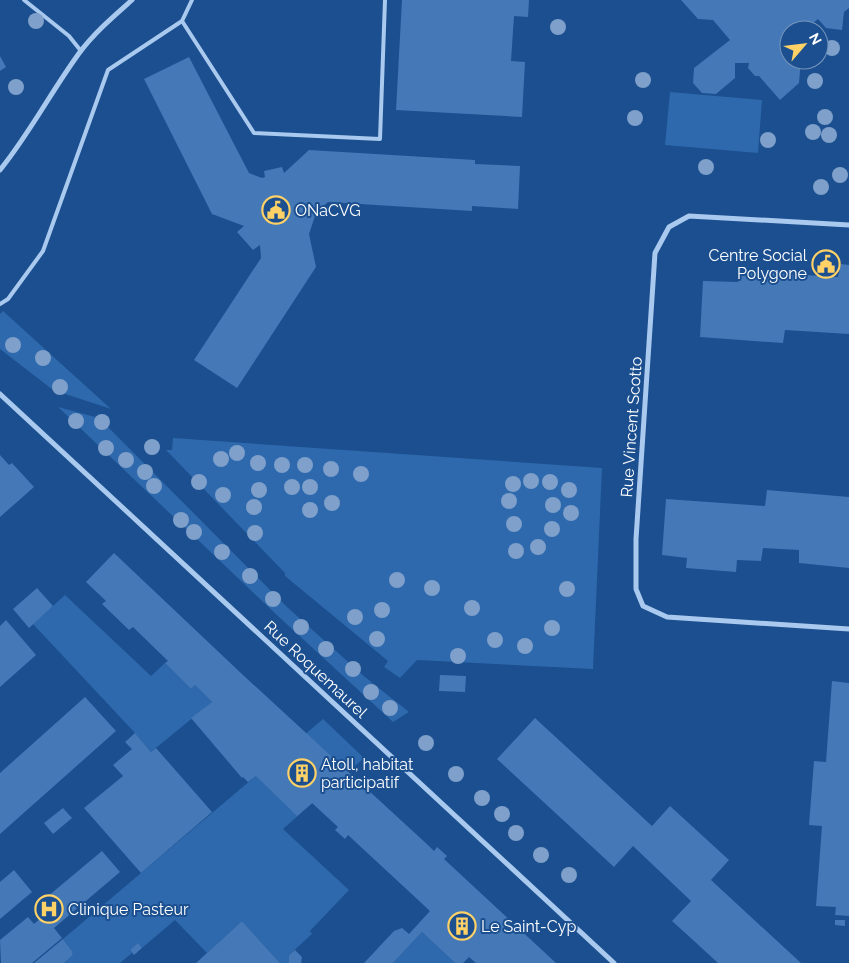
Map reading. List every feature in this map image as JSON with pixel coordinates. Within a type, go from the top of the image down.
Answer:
[{"type":"street","points":[[0,170],[18,147],[81,52],[106,22],[132,0]]},
{"type":"street","name":"Rue Vincent Scotto","points":[[849,225],[689,216],[669,227],[655,253],[636,539],[636,589],[643,606],[667,618],[849,629]]},
{"type":"street","name":"Rue Roquemaurel","points":[[0,394],[614,963]]},
{"type":"lane","points":[[24,0],[69,36],[81,52]]},
{"type":"lane","points":[[0,304],[8,299],[43,250],[108,70],[182,21],[192,0]]},
{"type":"lane","points":[[182,21],[254,133],[380,139],[385,0]]},
{"type":"shaded area","points":[[670,92],[762,100],[758,153],[665,145]]},
{"type":"shaded area","points":[[3,311],[111,409],[53,390],[0,349],[0,314]]},
{"type":"shaded area","points":[[58,407],[99,418],[287,607],[365,677],[409,712],[393,722],[279,617]]},
{"type":"shaded area","points":[[173,438],[602,468],[593,669],[417,660],[400,678],[384,667],[388,661],[285,576],[285,573],[166,450],[172,450]]},
{"type":"shaded area","points":[[65,595],[151,676],[165,663],[191,689],[195,685],[212,702],[151,752],[33,624]]},
{"type":"shaded area","points":[[323,719],[364,758],[283,829],[349,890],[310,931],[312,934],[289,955],[289,963],[280,963],[242,921],[207,953],[175,920],[142,948],[138,944],[130,950],[132,953],[120,963],[64,963],[73,955],[63,939]]},
{"type":"shaded area","points":[[422,932],[455,963],[393,963]]},
{"type":"building","points":[[402,0],[529,0],[528,17],[514,16],[511,61],[525,62],[522,117],[396,110]]},
{"type":"building","points":[[681,0],[849,0],[849,8],[844,12],[842,30],[829,28],[829,20],[779,20],[779,70],[800,70],[799,83],[780,100],[759,76],[755,76],[748,68],[749,63],[735,63],[735,78],[716,94],[702,93],[693,83],[694,68],[730,40],[713,20],[698,19]]},
{"type":"building","points":[[0,56],[6,67],[0,71]]},
{"type":"building","points":[[189,57],[249,173],[262,178],[265,177],[264,171],[282,167],[284,173],[309,150],[475,160],[475,164],[520,166],[518,209],[472,206],[472,211],[328,202],[316,213],[309,234],[316,267],[237,388],[194,360],[261,258],[260,245],[253,250],[237,232],[244,226],[212,214],[144,79]]},
{"type":"building","points":[[841,264],[849,265],[849,334],[785,330],[783,343],[700,337],[703,281],[738,282],[739,271],[838,277]]},
{"type":"building","points":[[0,455],[9,465],[12,463],[34,487],[0,517]]},
{"type":"building","points":[[767,490],[849,497],[849,568],[799,563],[799,550],[763,548],[761,561],[737,560],[736,572],[686,568],[687,558],[662,555],[666,499],[765,506]]},
{"type":"building","points":[[114,553],[434,851],[437,847],[447,856],[444,859],[556,963],[476,963],[469,957],[463,963],[455,963],[422,932],[393,963],[364,963],[394,931],[402,928],[409,934],[430,911],[348,835],[345,839],[335,830],[338,827],[312,803],[297,816],[256,776],[248,782],[242,778],[191,718],[212,702],[195,685],[191,689],[165,663],[168,661],[133,627],[129,630],[102,604],[106,601],[86,582]]},
{"type":"building","points":[[37,588],[53,606],[29,628],[13,609]]},
{"type":"building","points":[[6,620],[36,655],[0,687],[0,626]]},
{"type":"building","points":[[440,675],[466,676],[465,692],[439,691]]},
{"type":"building","points":[[832,681],[849,683],[849,916],[835,915],[836,907],[816,906],[822,826],[809,825],[814,761],[826,762]]},
{"type":"building","points":[[85,697],[116,731],[0,834],[0,773]]},
{"type":"building","points":[[535,718],[652,826],[670,806],[729,860],[711,880],[801,963],[718,963],[672,921],[691,901],[633,846],[614,867],[497,759]]},
{"type":"building","points":[[135,733],[151,752],[156,748],[212,812],[141,873],[84,808],[123,776],[113,765],[132,749],[125,742]]},
{"type":"building","points":[[63,808],[72,818],[53,834],[44,823]]},
{"type":"building","points":[[102,851],[120,872],[54,928],[62,938],[32,963],[1,963],[0,940],[28,917],[34,924],[43,916],[35,907]]},
{"type":"building","points":[[14,870],[32,892],[0,919],[0,882]]},
{"type":"building","points":[[835,920],[845,920],[845,926],[835,925]]},
{"type":"building","points":[[242,921],[280,963],[196,963]]},
{"type":"building","points":[[63,939],[73,955],[64,963],[34,963]]},
{"type":"building","points":[[138,943],[142,948],[134,955],[130,950]]},
{"type":"building","points":[[295,950],[302,957],[301,963],[289,963],[289,955]]},
{"type":"place","name":"ONaCVG","points":[[276,210]]},
{"type":"place","name":"Centre Social Polygone","points":[[826,264]]},
{"type":"place","name":"Atoll, habitat participatif","points":[[302,773]]},
{"type":"place","name":"Clinique Pasteur","points":[[49,909]]},
{"type":"place","name":"Le Saint-Cyp","points":[[462,926]]}]
